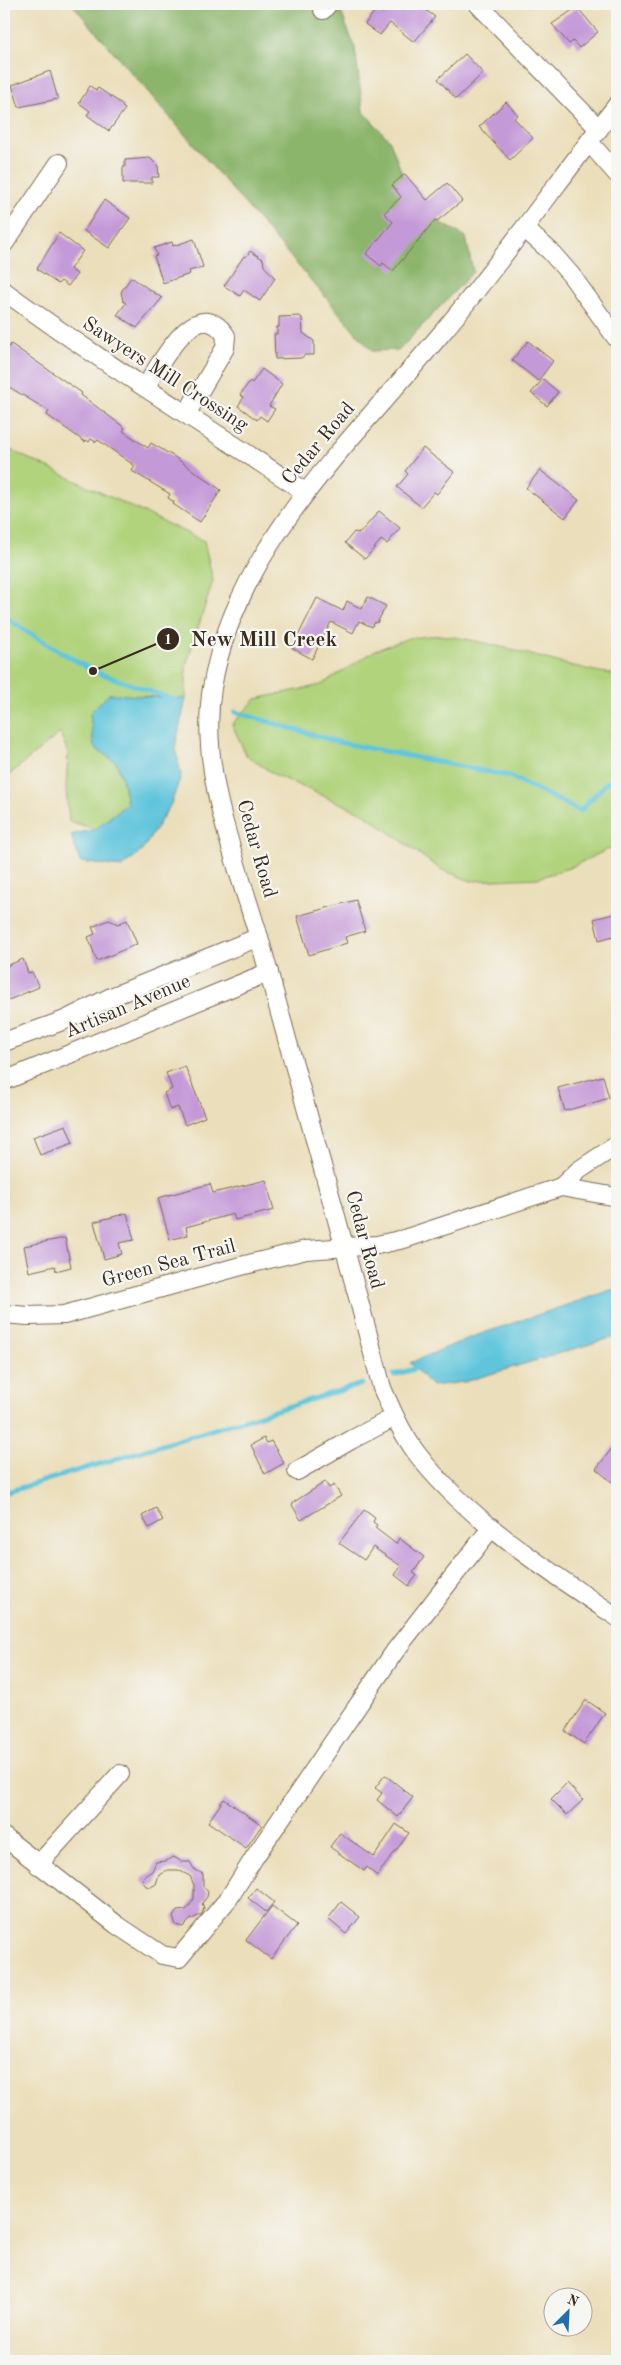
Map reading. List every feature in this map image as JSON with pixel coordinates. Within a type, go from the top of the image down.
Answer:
[{"type":"street","points":[[478,4],[606,124],[617,174]]},
{"type":"street","name":"Cedar Road","points":[[606,124],[442,333],[305,492],[281,526],[240,602],[218,661],[209,715],[211,764],[221,810],[269,972],[382,1388],[395,1417],[409,1442],[432,1471],[458,1498],[561,1580],[617,1617]]},
{"type":"street","points":[[4,244],[59,163]]},
{"type":"street","points":[[525,229],[550,251],[572,275],[617,339]]},
{"type":"street","name":"Sawyers Mill Crossing","points":[[4,291],[63,334],[146,386],[305,492]]},
{"type":"street","points":[[146,386],[182,333],[194,324],[203,322],[216,325],[226,336],[225,348],[187,413]]},
{"type":"street","name":"Artisan Avenue","points":[[4,1042],[65,1020],[111,997],[259,937]]},
{"type":"street","name":"Artisan Avenue","points":[[4,1081],[269,972]]},
{"type":"street","points":[[561,1187],[579,1170],[617,1146]]},
{"type":"street","points":[[561,1187],[617,1197]]},
{"type":"street","name":"Green Sea Trail","points":[[4,1314],[28,1316],[64,1315],[306,1250],[377,1246],[404,1239],[561,1187]]},
{"type":"street","points":[[297,1471],[350,1440],[395,1417]]},
{"type":"street","points":[[4,1837],[117,1926],[162,1955],[179,1958],[229,1898],[254,1858],[395,1651],[492,1526]]},
{"type":"street","points":[[38,1865],[120,1774]]},
{"type":"green space","points":[[72,4],[338,4],[355,48],[363,111],[390,141],[414,207],[466,237],[473,272],[399,350],[372,351]]},
{"type":"green space","points":[[4,447],[204,541],[213,581],[186,665],[186,699],[109,694],[94,747],[117,763],[127,804],[95,829],[69,821],[66,789],[68,753],[60,733],[4,779]]},
{"type":"green space","points":[[440,635],[463,638],[573,666],[617,675],[617,845],[569,868],[538,878],[471,881],[440,869],[365,814],[275,775],[246,755],[232,724],[256,699],[321,685],[376,650],[409,638]]},
{"type":"water","points":[[109,694],[186,699],[175,747],[181,775],[171,804],[142,851],[121,867],[80,862],[71,835],[95,829],[127,804],[117,763],[94,747],[90,713]]},
{"type":"water","points":[[617,1288],[617,1336],[464,1382],[432,1386],[410,1363],[469,1338]]},
{"type":"building","points":[[391,4],[418,4],[435,17],[414,42],[390,23],[380,35],[365,24],[377,8],[383,13]]},
{"type":"building","points":[[577,7],[598,32],[579,48],[573,41],[569,44],[552,24]]},
{"type":"building","points":[[465,54],[483,73],[456,99],[438,79]]},
{"type":"building","points":[[50,71],[58,99],[19,107],[12,85]]},
{"type":"building","points":[[90,86],[96,90],[98,88],[123,105],[122,107],[125,109],[109,131],[87,115],[90,111],[79,103]]},
{"type":"building","points":[[506,102],[518,115],[514,118],[533,138],[510,160],[479,127]]},
{"type":"building","points":[[150,158],[158,166],[159,177],[152,177],[152,183],[123,183],[125,160]]},
{"type":"building","points":[[405,174],[427,200],[447,183],[462,201],[437,221],[435,220],[393,271],[383,263],[381,266],[366,254],[393,222],[384,213],[401,197],[392,185]]},
{"type":"building","points":[[104,200],[130,218],[109,248],[84,231]]},
{"type":"building","points":[[59,233],[83,251],[70,269],[77,274],[68,286],[61,281],[58,284],[37,269]]},
{"type":"building","points":[[194,239],[203,267],[189,271],[190,274],[163,283],[154,256],[157,255],[154,248],[172,242],[173,246]]},
{"type":"building","points":[[250,251],[263,259],[264,266],[275,278],[260,301],[244,290],[240,296],[224,286],[244,256],[246,257]]},
{"type":"building","points":[[131,277],[162,298],[137,328],[117,315],[126,303],[123,301],[121,292]]},
{"type":"building","points":[[300,316],[302,318],[303,333],[314,341],[314,355],[305,355],[301,358],[275,359],[274,334],[277,334],[279,317]]},
{"type":"building","points":[[528,341],[553,361],[538,381],[512,360]]},
{"type":"building","points":[[11,344],[82,393],[81,395],[125,428],[123,431],[148,448],[151,443],[173,456],[221,490],[200,522],[173,504],[174,502],[168,498],[170,494],[132,471],[135,466],[98,440],[96,442],[91,439],[89,442],[86,440],[85,442],[47,415],[49,411],[4,384],[4,354]]},
{"type":"building","points":[[262,369],[282,384],[269,406],[275,409],[267,421],[260,416],[257,420],[238,406],[244,397],[240,395]]},
{"type":"building","points":[[543,379],[558,392],[547,406],[531,393]]},
{"type":"building","points":[[423,448],[454,472],[437,494],[434,492],[421,507],[397,487],[408,474],[405,471]]},
{"type":"building","points":[[540,470],[579,500],[565,518],[526,488]]},
{"type":"building","points":[[379,511],[400,528],[387,544],[381,540],[365,559],[345,543],[354,532],[360,533]]},
{"type":"building","points":[[368,597],[386,606],[377,623],[375,622],[372,627],[359,621],[353,633],[331,622],[312,659],[292,648],[317,598],[343,611],[347,601],[362,609]]},
{"type":"building","points":[[356,900],[365,931],[345,937],[347,943],[309,955],[297,916]]},
{"type":"building","points":[[617,913],[617,935],[599,940],[594,919]]},
{"type":"building","points":[[109,920],[118,924],[127,920],[137,944],[97,961],[88,937],[95,934],[92,927]]},
{"type":"building","points":[[23,959],[28,973],[32,972],[39,987],[4,1002],[4,967]]},
{"type":"building","points":[[185,1066],[205,1117],[185,1125],[178,1107],[170,1110],[164,1093],[172,1089],[166,1073]]},
{"type":"building","points":[[603,1076],[609,1098],[565,1111],[558,1088]]},
{"type":"building","points":[[66,1125],[73,1143],[40,1155],[33,1137]]},
{"type":"building","points":[[266,1180],[274,1210],[235,1220],[233,1214],[186,1227],[188,1235],[170,1240],[158,1198],[210,1184],[213,1193]]},
{"type":"building","points":[[127,1213],[134,1240],[119,1243],[122,1254],[104,1259],[94,1222]]},
{"type":"building","points":[[65,1238],[71,1267],[56,1271],[55,1266],[29,1272],[24,1246]]},
{"type":"building","points":[[264,1438],[267,1443],[271,1441],[284,1463],[265,1474],[251,1445]]},
{"type":"building","points":[[617,1442],[617,1486],[596,1469]]},
{"type":"building","points":[[325,1482],[329,1488],[334,1485],[341,1496],[301,1520],[292,1505]]},
{"type":"building","points":[[156,1508],[163,1520],[149,1528],[142,1516]]},
{"type":"building","points":[[364,1510],[375,1518],[373,1522],[377,1525],[375,1528],[396,1544],[399,1538],[424,1557],[413,1573],[417,1575],[409,1586],[395,1575],[401,1566],[373,1547],[364,1560],[339,1543]]},
{"type":"building","points":[[586,1700],[605,1713],[584,1744],[565,1731]]},
{"type":"building","points":[[385,1775],[413,1797],[398,1817],[377,1800],[382,1793],[375,1788]]},
{"type":"building","points":[[567,1783],[583,1800],[567,1815],[551,1799]]},
{"type":"building","points":[[224,1799],[262,1825],[246,1848],[208,1822]]},
{"type":"building","points":[[396,1824],[409,1833],[377,1876],[367,1867],[364,1871],[330,1847],[340,1833],[374,1857]]},
{"type":"building","points":[[174,1857],[182,1862],[190,1862],[194,1869],[203,1874],[203,1886],[208,1892],[207,1897],[202,1903],[204,1908],[202,1914],[190,1920],[183,1927],[176,1925],[173,1917],[177,1911],[186,1910],[194,1899],[194,1885],[190,1876],[178,1870],[167,1870],[159,1875],[156,1884],[151,1887],[146,1886],[142,1881],[144,1876],[152,1871],[156,1862],[166,1861]]},
{"type":"building","points":[[256,1888],[274,1902],[266,1912],[248,1898]]},
{"type":"building","points":[[341,1902],[360,1917],[346,1934],[328,1919]]},
{"type":"building","points":[[272,1906],[297,1925],[271,1959],[246,1940]]},
{"type":"waterway","points":[[4,616],[93,671],[175,700]]},
{"type":"waterway","points":[[235,712],[338,742],[509,776],[580,811],[606,783],[617,776]]},
{"type":"waterway","points":[[394,1375],[420,1367]]},
{"type":"waterway","points":[[4,1493],[362,1384]]},
{"type":"place","name":"New Mill Creek","points":[[93,671]]}]
